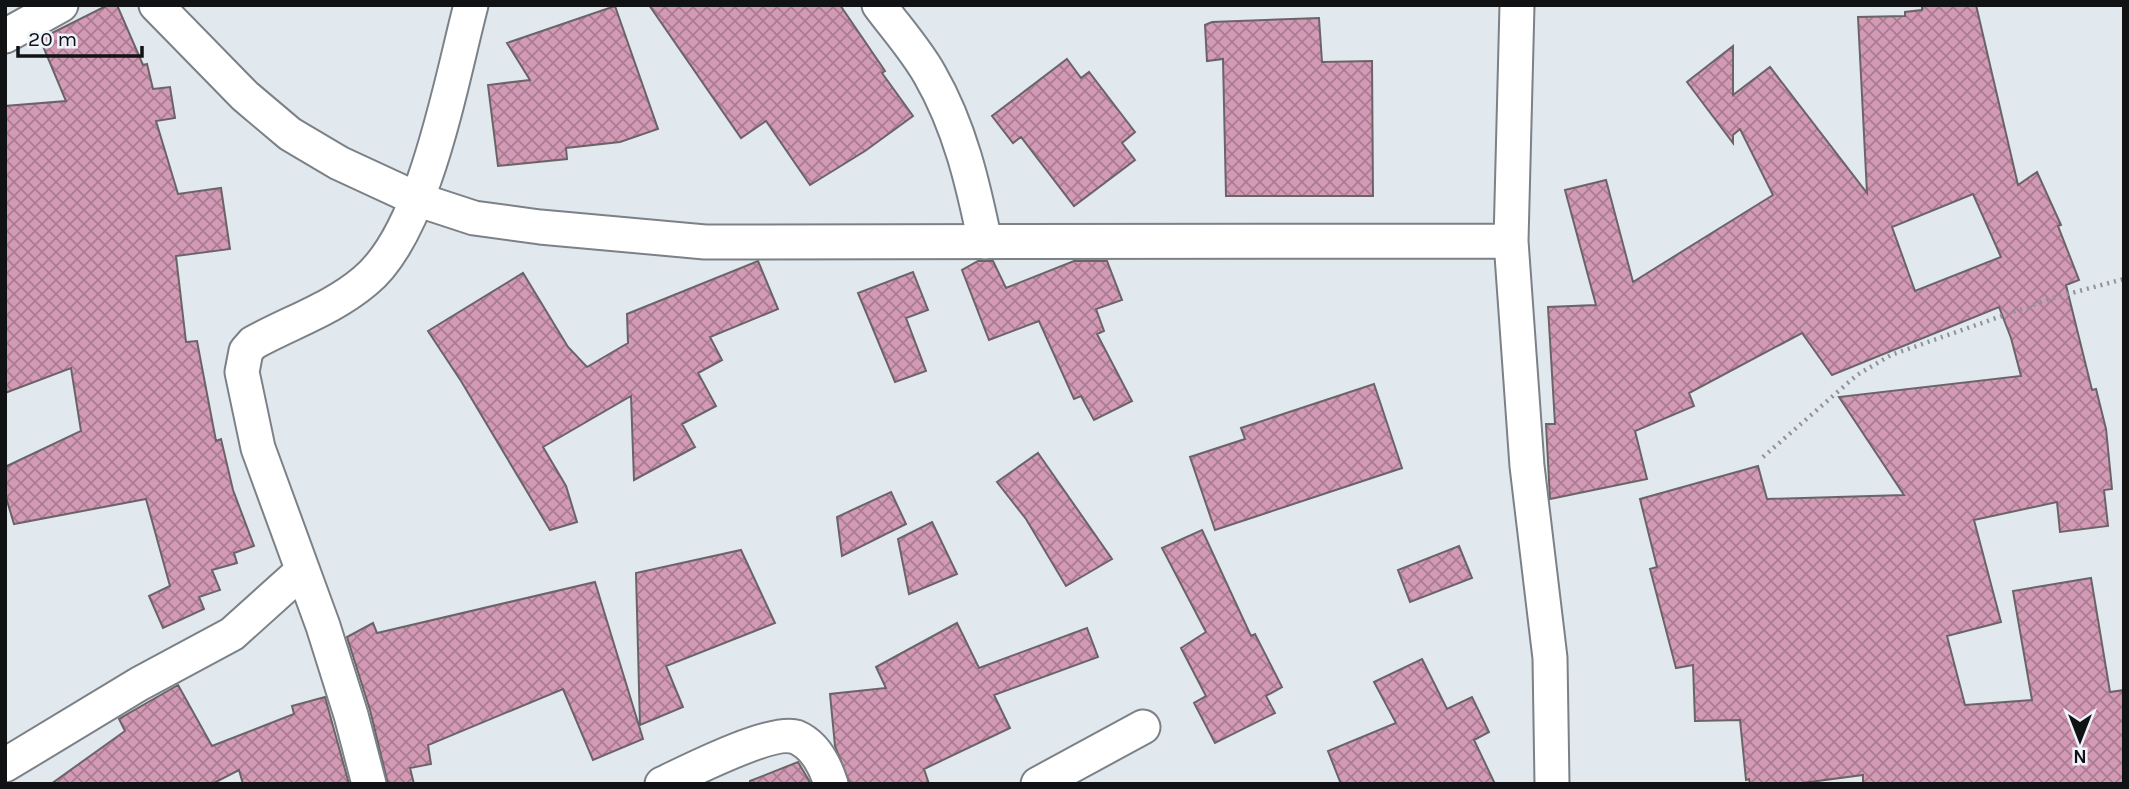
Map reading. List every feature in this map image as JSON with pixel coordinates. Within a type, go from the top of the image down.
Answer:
[{"type":"street","points":[[5,36],[61,5]]},
{"type":"street","points":[[156,5],[245,96],[290,134],[339,163],[419,200],[474,218],[540,227],[705,242],[1511,241]]},
{"type":"street","points":[[369,784],[351,715],[258,448],[242,372],[246,351],[254,343],[313,315],[367,280],[391,253],[419,200],[471,5]]},
{"type":"street","points":[[879,5],[929,73],[948,109],[965,156],[985,242]]},
{"type":"street","points":[[1517,5],[1511,241],[1527,466],[1550,658],[1552,784]]},
{"type":"street","points":[[5,765],[139,684],[232,634],[302,571]]},
{"type":"street","points":[[1038,784],[1143,727]]},
{"type":"street","points":[[662,784],[765,739],[794,736],[815,750],[831,784]]},
{"type":"path","points":[[1763,457],[1857,375],[1891,355],[2053,298],[2124,279]]},
{"type":"building","points":[[108,5],[117,5],[143,65],[147,64],[153,89],[170,87],[175,118],[156,121],[178,194],[221,188],[230,249],[176,256],[186,342],[197,341],[216,441],[221,439],[233,490],[254,546],[234,553],[237,563],[212,570],[220,590],[199,597],[204,609],[163,628],[149,596],[170,586],[146,499],[14,524],[5,494],[5,467],[81,431],[71,368],[5,393],[5,106],[66,101],[40,39]]},
{"type":"building","points":[[649,5],[840,5],[885,71],[882,73],[913,116],[865,151],[810,185],[766,121],[741,138]]},
{"type":"building","points":[[1976,5],[2018,185],[2037,172],[2061,225],[2058,226],[2079,280],[2066,285],[2092,390],[2096,389],[2106,429],[2112,489],[2104,490],[2108,526],[2060,532],[2057,502],[1974,520],[2001,622],[1947,636],[1965,705],[2032,700],[2013,591],[2091,578],[2110,692],[2124,690],[2124,784],[1863,784],[1863,775],[1795,784],[1750,784],[1749,779],[1746,780],[1740,720],[1695,721],[1693,665],[1676,668],[1650,569],[1657,567],[1640,499],[1758,466],[1767,499],[1904,495],[1839,397],[2021,376],[1999,307],[1832,375],[1802,333],[1689,393],[1694,406],[1635,431],[1647,479],[1550,499],[1546,424],[1555,424],[1548,307],[1596,305],[1565,190],[1606,180],[1633,282],[1773,195],[1740,129],[1733,135],[1733,143],[1687,82],[1733,46],[1733,95],[1770,67],[1867,193],[1858,17],[1905,16],[1905,12],[1922,10],[1922,6]],"holes":[[[1973,194],[2001,257],[1915,291],[1892,227]]]},
{"type":"building","points":[[615,6],[658,129],[620,142],[566,148],[567,159],[498,166],[488,85],[530,80],[507,43]]},
{"type":"building","points":[[1319,18],[1322,62],[1372,61],[1373,196],[1226,196],[1223,59],[1207,61],[1205,25],[1212,22]]},
{"type":"building","points":[[1067,59],[1081,78],[1089,72],[1135,132],[1122,143],[1135,160],[1074,206],[1021,137],[1013,143],[992,116]]},
{"type":"building","points":[[758,261],[778,309],[710,337],[722,360],[698,373],[716,406],[682,424],[695,447],[634,480],[631,396],[543,447],[566,486],[577,522],[550,530],[428,331],[523,273],[568,347],[587,367],[628,343],[627,314]]},
{"type":"building","points":[[978,261],[993,261],[1006,288],[1074,261],[1107,261],[1122,300],[1096,309],[1104,331],[1097,334],[1132,401],[1094,420],[1081,396],[1074,399],[1039,321],[989,340],[962,270]]},
{"type":"building","points":[[913,272],[928,310],[906,318],[926,371],[895,382],[858,293]]},
{"type":"building","points":[[1374,384],[1402,468],[1215,530],[1190,457],[1245,439],[1241,428]]},
{"type":"building","points":[[1038,453],[1112,559],[1066,586],[1026,519],[997,482]]},
{"type":"building","points":[[891,492],[906,524],[842,556],[837,517]]},
{"type":"building","points":[[932,522],[957,574],[909,594],[898,539]]},
{"type":"building","points":[[1202,530],[1251,636],[1255,634],[1282,687],[1266,696],[1275,713],[1215,743],[1194,703],[1206,696],[1181,648],[1206,632],[1162,548]]},
{"type":"building","points":[[1459,546],[1472,578],[1410,602],[1398,570]]},
{"type":"building","points":[[741,550],[775,623],[666,666],[683,707],[640,725],[636,573]]},
{"type":"building","points":[[595,582],[643,739],[593,760],[563,689],[428,745],[431,764],[410,768],[414,784],[388,784],[370,710],[347,637],[373,623],[377,633]]},
{"type":"building","points":[[957,623],[979,668],[1087,628],[1098,657],[994,695],[1010,728],[924,769],[929,784],[850,784],[835,746],[830,694],[886,688],[876,667]]},
{"type":"building","points":[[1422,659],[1447,709],[1472,697],[1489,732],[1474,740],[1495,784],[1341,784],[1328,751],[1396,723],[1374,682]]},
{"type":"building","points":[[178,685],[212,746],[294,714],[292,706],[325,697],[349,784],[243,784],[239,770],[212,784],[51,784],[125,731],[119,719]]},
{"type":"building","points":[[798,762],[811,784],[750,784],[750,781]]}]
